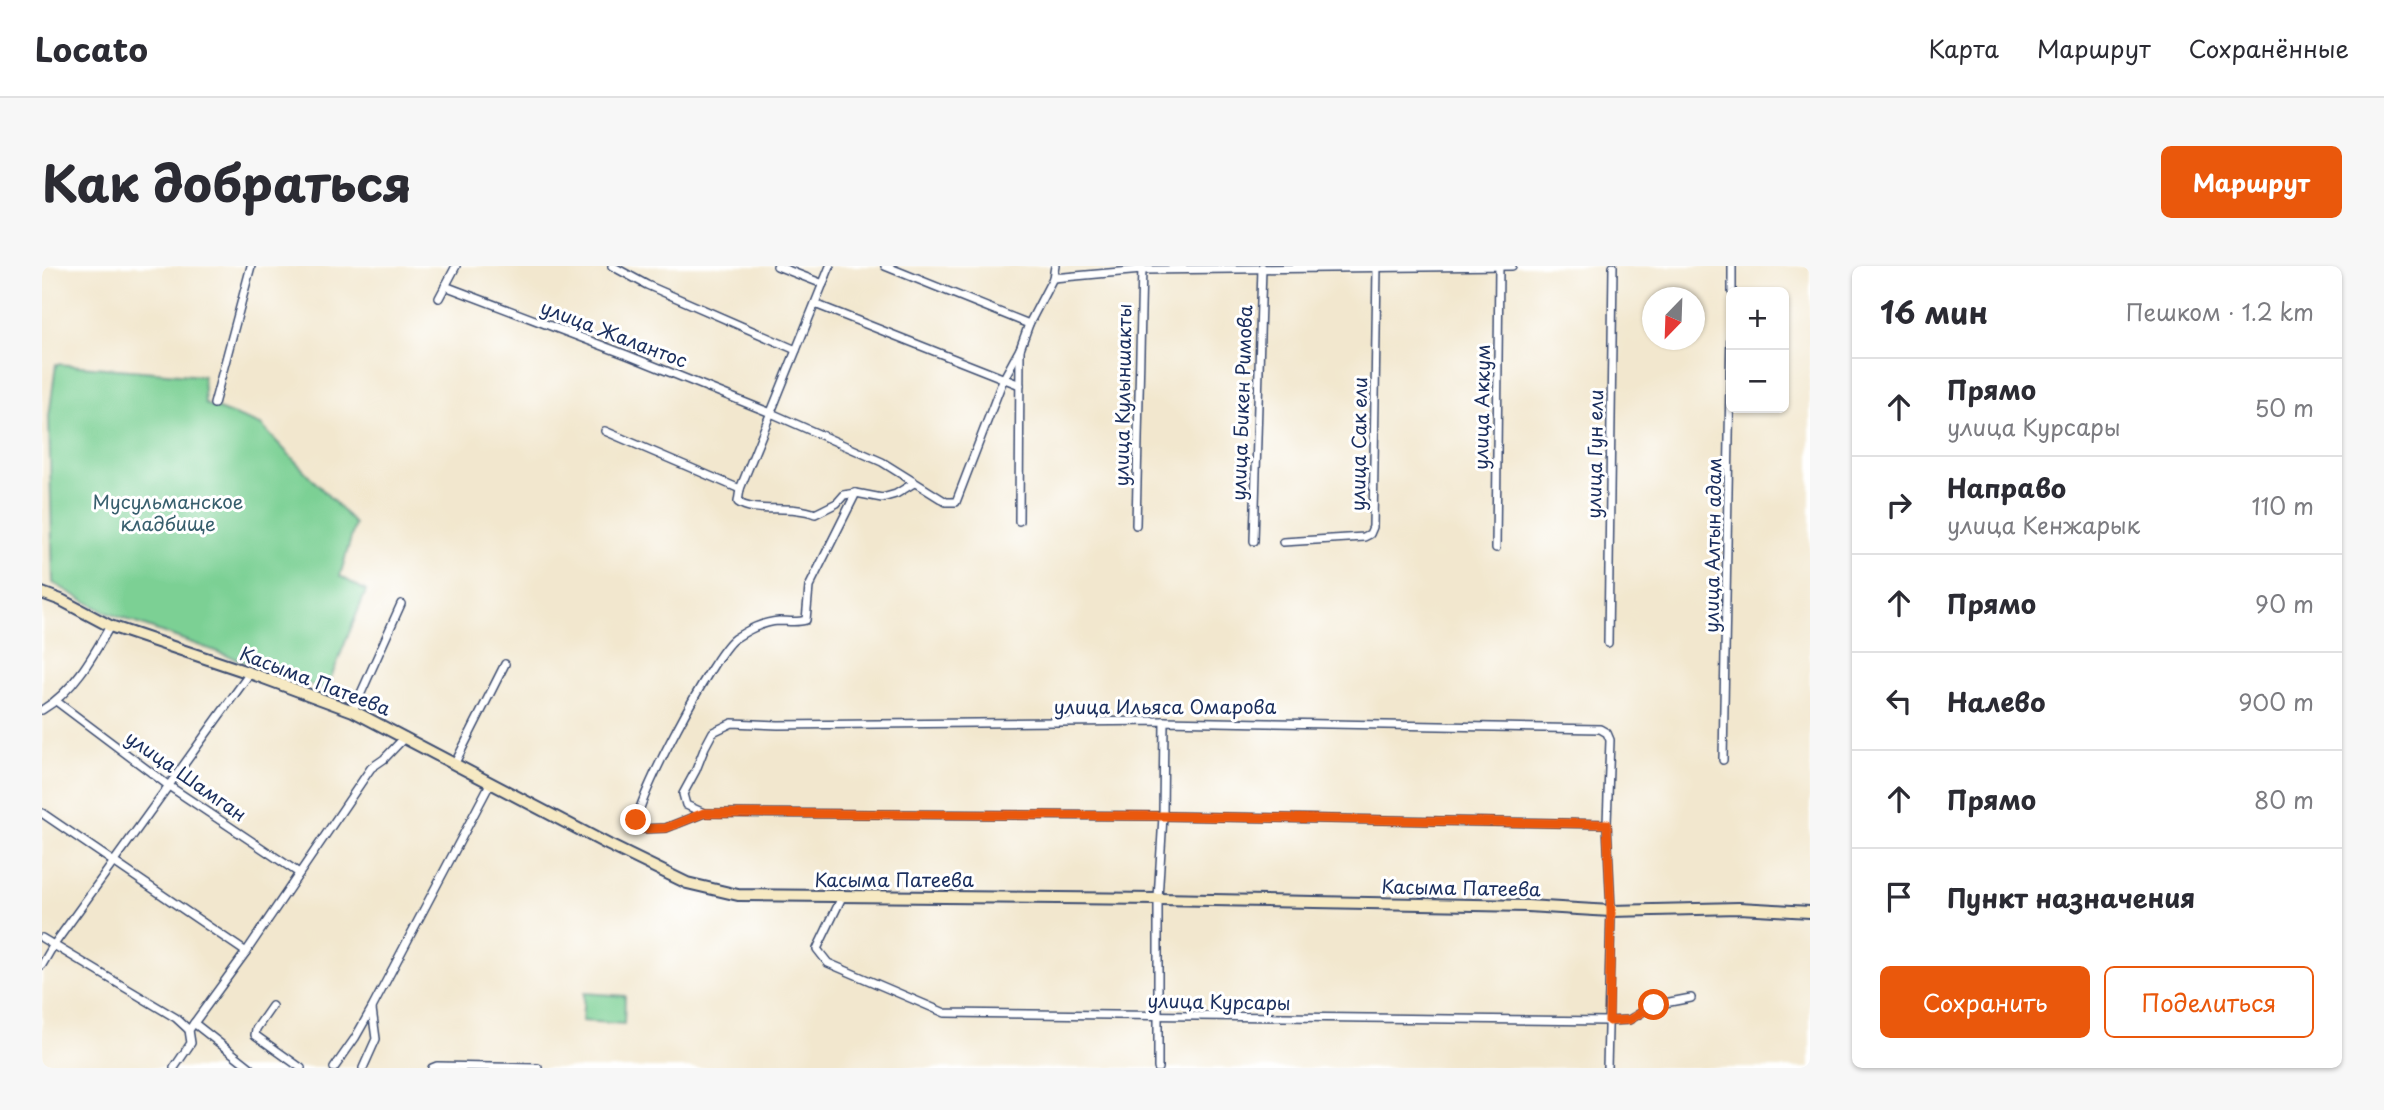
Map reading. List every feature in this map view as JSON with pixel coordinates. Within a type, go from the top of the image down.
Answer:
[{"type":"main road","name":"Касыма Патеева","points":[[42,593],[110,626],[353,711],[687,883],[738,895],[1158,899],[1527,906],[1611,911],[1739,908],[1810,912]]},
{"type":"street","points":[[214,404],[251,266]]},
{"type":"street","points":[[439,298],[456,266]]},
{"type":"street","points":[[612,266],[646,285],[796,350]]},
{"type":"street","points":[[777,266],[823,284]]},
{"type":"street","points":[[830,266],[740,489],[738,502],[746,508],[801,508],[815,514],[837,503],[844,495],[856,493],[882,498],[896,494],[914,483]]},
{"type":"street","points":[[885,266],[1029,324]]},
{"type":"street","points":[[1003,380],[1053,278],[1055,266]]},
{"type":"street","name":"улица Аккум","points":[[1496,548],[1499,266]]},
{"type":"street","points":[[1053,278],[1142,268],[1512,266]]},
{"type":"street","name":"улица Гун ели","points":[[1608,643],[1614,266]]},
{"type":"street","points":[[1732,266],[1732,287]]},
{"type":"street","name":"улица Бикен Римова","points":[[1254,541],[1262,267]]},
{"type":"street","name":"улица Сак ели","points":[[1283,542],[1364,537],[1370,534],[1373,527],[1377,267]]},
{"type":"street","name":"улица Кулыншакты","points":[[1136,525],[1142,268]]},
{"type":"street","name":"улица Жалантос","points":[[445,286],[771,413],[882,462],[946,502],[956,502],[1003,380]]},
{"type":"street","points":[[815,304],[1020,385]]},
{"type":"street","points":[[1019,521],[1020,348]]},
{"type":"street","name":"улица Алтын адам","points":[[1723,760],[1731,350]]},
{"type":"street","points":[[605,431],[740,489]]},
{"type":"street","points":[[856,493],[808,587],[806,620],[777,621],[754,626],[731,641],[719,655],[669,744],[639,810],[636,825],[641,829],[666,828],[704,813],[1163,816],[1607,824]]},
{"type":"street","points":[[353,711],[401,604]]},
{"type":"street","points":[[42,709],[56,701],[91,660],[110,626]]},
{"type":"street","points":[[455,763],[505,664]]},
{"type":"street","points":[[42,965],[250,673]]},
{"type":"street","name":"улица Шамган","points":[[56,701],[169,786],[299,873]]},
{"type":"street","points":[[1158,1068],[1158,899],[1163,816],[1164,721]]},
{"type":"street","name":"улица Ильяса Омарова","points":[[704,813],[686,805],[683,793],[713,732],[732,723],[778,725],[1164,721],[1600,729],[1607,733],[1610,740],[1607,824],[1611,911],[1607,1068]]},
{"type":"street","points":[[174,1068],[191,1043],[191,1027],[246,952],[371,768],[384,759],[405,736]]},
{"type":"street","points":[[334,1068],[372,1008],[491,782]]},
{"type":"street","points":[[42,813],[246,952]]},
{"type":"street","name":"улица Курсары","points":[[842,897],[817,949],[828,963],[945,1013],[1609,1021],[1629,1020],[1654,1005],[1691,998]]},
{"type":"street","points":[[42,938],[191,1027],[251,1068]]},
{"type":"street","points":[[272,1006],[256,1029],[255,1035],[301,1068]]},
{"type":"street","points":[[363,1068],[376,1039],[372,1008]]},
{"type":"street","points":[[432,1068],[538,1068]]},
{"type":"green space","name":"Мусульманское кладбище","points":[[56,364],[203,376],[205,404],[261,425],[355,524],[340,576],[366,591],[328,685],[322,689],[105,612],[53,583],[49,417]]},
{"type":"green space","points":[[584,993],[625,996],[624,1024],[582,1021]]},
{"type":"route","points":[[636,820],[636,825],[641,829],[666,828],[704,813],[1163,816],[1607,824],[1611,911],[1609,1021],[1629,1020],[1654,1005]]}]
